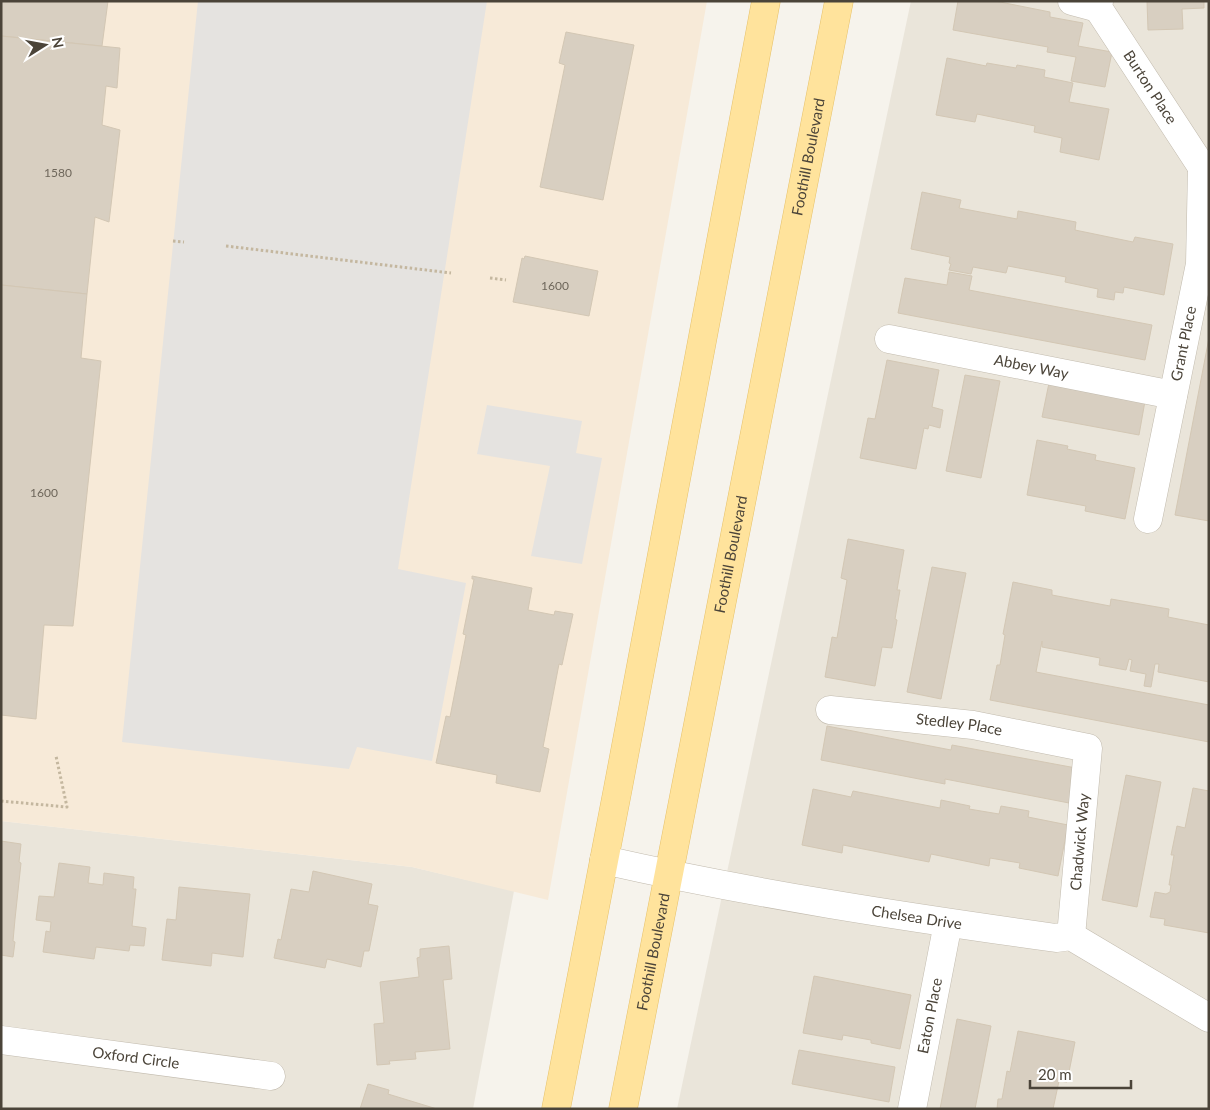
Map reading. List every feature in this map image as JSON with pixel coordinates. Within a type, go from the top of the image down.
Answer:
[{"type":"main road","points":[[556,1109],[766,1]]},
{"type":"main road","name":"Foothill Boulevard","points":[[623,1109],[839,1]]},
{"type":"street","name":"Burton Place","points":[[1090,3],[1206,164]]},
{"type":"street","name":"Grant Place","points":[[1148,519],[1200,264],[1206,164]]},
{"type":"street","name":"Abbey Way","points":[[889,339],[1173,395]]},
{"type":"street","name":"Stedley Place","points":[[830,710],[973,725],[1088,748]]},
{"type":"street","name":"Chadwick Way","points":[[1071,936],[1088,748]]},
{"type":"street","name":"Chelsea Drive","points":[[604,860],[668,875],[948,923],[1056,938],[1071,936]]},
{"type":"street","name":"Eaton Place","points":[[912,1109],[948,923]]},
{"type":"street","points":[[1071,936],[1209,1018]]},
{"type":"street","name":"Oxford Circle","points":[[1,1040],[271,1076]]},
{"type":"path","points":[[173,240],[184,242]]},
{"type":"path","points":[[226,246],[451,273]]},
{"type":"path","points":[[490,278],[506,280]]},
{"type":"path","points":[[1,801],[67,807],[56,756]]},
{"type":"shaded area","points":[[1,1],[707,1],[548,900],[412,867],[1,821]]},
{"type":"shaded area","points":[[198,1],[487,1],[398,569],[466,583],[432,761],[357,747],[349,769],[122,742]]},
{"type":"shaded area","points":[[911,1],[1209,1],[1209,1109],[677,1109]]},
{"type":"shaded area","points":[[487,405],[582,421],[576,453],[602,458],[582,564],[531,556],[550,466],[477,454]]},
{"type":"shaded area","points":[[1,821],[412,867],[514,891],[473,1109],[1,1109]]},
{"type":"building","points":[[1,1],[108,1],[102,46],[1,36]]},
{"type":"building","points":[[958,1],[995,1],[1050,12],[1050,17],[1083,23],[1078,46],[1112,52],[1105,87],[1071,81],[1076,57],[1047,52],[1048,47],[953,30]]},
{"type":"building","points":[[1147,1],[1204,1],[1204,8],[1182,9],[1183,29],[1148,30]]},
{"type":"building","points":[[566,32],[634,45],[603,200],[540,187],[565,65],[559,63]]},
{"type":"building","points":[[1,36],[120,48],[117,88],[106,86],[102,125],[120,130],[109,222],[95,217],[87,294],[1,285]]},
{"type":"building","points":[[947,58],[986,66],[987,63],[1016,68],[1017,65],[1045,70],[1044,77],[1073,83],[1069,102],[1109,109],[1099,160],[1060,152],[1062,138],[1034,132],[1035,126],[977,114],[975,122],[936,115]]},
{"type":"building","points":[[922,192],[961,200],[959,208],[1017,219],[1018,211],[1076,222],[1075,230],[1133,242],[1135,237],[1173,244],[1164,295],[1124,287],[1123,293],[1115,292],[1114,300],[1097,297],[1098,289],[1065,282],[1066,277],[1008,266],[1006,273],[973,267],[971,274],[949,270],[951,264],[949,263],[950,257],[911,249]]},
{"type":"building","points":[[525,256],[598,271],[589,316],[513,302],[522,258],[524,259]]},
{"type":"building","points":[[949,272],[972,276],[969,290],[1152,325],[1145,360],[898,313],[905,278],[947,285]]},
{"type":"building","points":[[1,285],[87,294],[81,358],[101,361],[73,626],[44,625],[36,719],[1,715]]},
{"type":"building","points":[[1209,338],[1209,521],[1175,515]]},
{"type":"building","points":[[887,360],[939,370],[932,407],[943,410],[940,428],[929,425],[928,429],[924,428],[916,469],[860,458],[868,418],[875,419]]},
{"type":"building","points":[[965,375],[1000,381],[981,478],[946,471]]},
{"type":"building","points":[[1049,383],[1145,401],[1139,435],[1042,417]]},
{"type":"building","points":[[1037,440],[1068,446],[1067,449],[1096,455],[1095,460],[1135,468],[1125,519],[1085,511],[1086,506],[1027,495]]},
{"type":"building","points":[[848,539],[904,550],[897,590],[900,590],[892,648],[882,647],[875,686],[825,677],[832,637],[837,638],[847,580],[841,578]]},
{"type":"building","points":[[932,567],[966,573],[941,699],[907,692]]},
{"type":"building","points":[[472,576],[532,588],[528,610],[554,615],[555,611],[573,614],[562,665],[559,664],[543,747],[549,749],[540,792],[496,783],[497,775],[436,763],[446,716],[450,717],[466,635],[463,634],[474,579],[472,579]]},
{"type":"building","points":[[1013,582],[1052,590],[1052,595],[1110,606],[1111,599],[1169,609],[1168,617],[1209,625],[1209,682],[1158,672],[1159,664],[1155,664],[1151,687],[1144,686],[1146,674],[1130,671],[1132,660],[1129,659],[1126,670],[1099,665],[1100,658],[1042,647],[1042,641],[1036,672],[1209,705],[1209,742],[990,700],[997,665],[1000,665],[1005,635],[1003,634]]},
{"type":"building","points":[[827,726],[951,750],[952,745],[1076,768],[1069,803],[945,779],[945,784],[821,760]]},
{"type":"building","points":[[1126,775],[1161,782],[1137,907],[1102,900]]},
{"type":"building","points":[[1193,788],[1209,791],[1209,933],[1164,925],[1165,919],[1150,917],[1155,892],[1166,894],[1170,892],[1171,885],[1169,885],[1174,855],[1171,855],[1177,826],[1185,828]]},
{"type":"building","points":[[813,789],[851,797],[853,791],[940,808],[941,800],[970,806],[969,809],[999,814],[1001,806],[1029,811],[1028,817],[1068,825],[1058,876],[1019,868],[1020,863],[990,858],[989,866],[931,854],[929,862],[843,845],[842,853],[802,845]]},
{"type":"building","points":[[1,841],[21,844],[13,957],[1,955]]},
{"type":"building","points":[[59,863],[90,867],[88,883],[103,885],[104,873],[134,877],[133,889],[136,889],[132,926],[146,928],[144,946],[130,945],[129,951],[96,947],[94,959],[43,952],[46,931],[50,932],[51,922],[36,920],[39,896],[54,897]]},
{"type":"building","points":[[313,871],[372,884],[368,904],[378,906],[369,951],[364,951],[361,967],[327,959],[325,968],[274,958],[278,939],[281,940],[291,889],[309,892]]},
{"type":"building","points":[[179,887],[250,894],[243,957],[212,953],[211,966],[162,960],[167,919],[176,920]]},
{"type":"building","points":[[449,946],[452,979],[443,980],[450,1049],[415,1052],[416,1059],[389,1061],[390,1064],[377,1065],[374,1024],[384,1023],[380,982],[419,977],[417,958],[420,957],[420,949]]},
{"type":"building","points":[[814,976],[911,995],[900,1049],[871,1043],[871,1040],[843,1035],[842,1040],[803,1033]]},
{"type":"building","points":[[957,1019],[991,1026],[975,1109],[940,1109]]},
{"type":"building","points":[[1018,1031],[1075,1042],[1067,1082],[1059,1081],[1053,1109],[997,1109],[998,1099],[1002,1099],[1007,1071],[1010,1072]]},
{"type":"building","points":[[799,1050],[895,1067],[889,1102],[792,1084]]},
{"type":"building","points":[[368,1084],[389,1090],[388,1094],[437,1109],[360,1109]]}]
